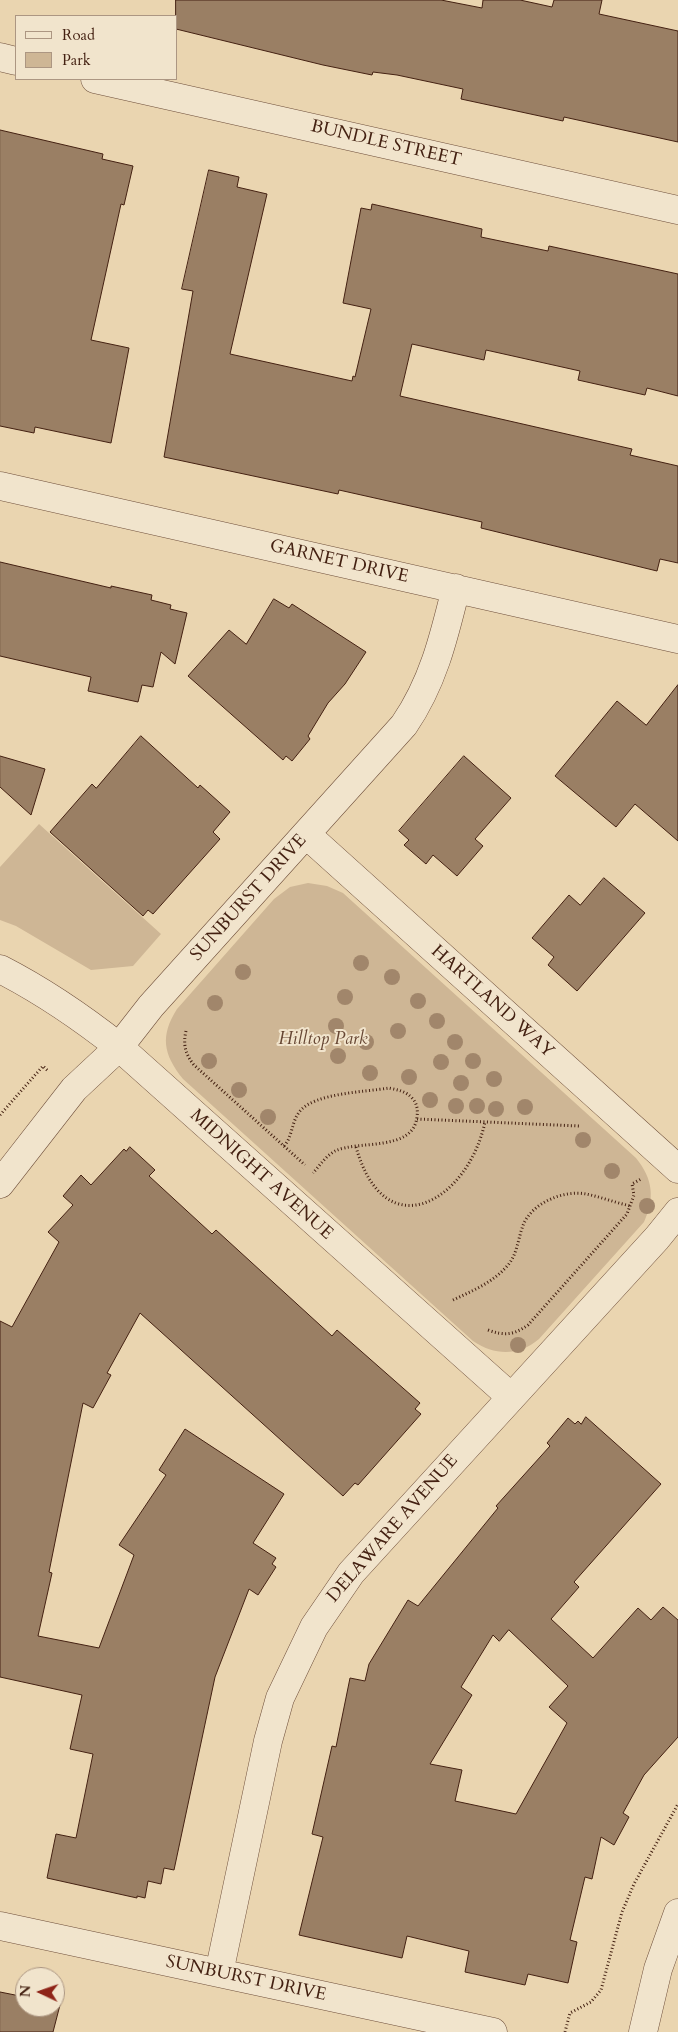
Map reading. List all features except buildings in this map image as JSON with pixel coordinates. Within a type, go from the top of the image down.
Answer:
[{"type":"street","points":[[0,57],[15,61]]},
{"type":"street","name":"BUNDLE STREET","points":[[99,80],[678,210]]},
{"type":"street","name":"GARNET DRIVE","points":[[0,486],[678,639]]},
{"type":"street","name":"SUNBURST DRIVE","points":[[0,1184],[74,1089],[119,1047],[152,1006],[391,741],[415,708],[434,671],[456,588]]},
{"type":"street","name":"HARTLAND WAY","points":[[307,835],[678,1169]]},
{"type":"street","name":"MIDNIGHT AVENUE","points":[[0,969],[34,986],[77,1013],[119,1047],[511,1397]]},
{"type":"street","name":"DELAWARE AVENUE","points":[[219,1973],[273,1722],[280,1698],[302,1648],[326,1607],[351,1573],[657,1238],[678,1212]]},
{"type":"street","points":[[643,2032],[658,1969],[678,1912]]},
{"type":"street","name":"SUNBURST DRIVE","points":[[0,1926],[493,2032]]},
{"type":"path","points":[[186,1031],[185,1048],[188,1057],[194,1065],[321,1179]]},
{"type":"path","points":[[0,1115],[43,1066],[50,1072]]},
{"type":"path","points":[[284,1146],[291,1139],[299,1112],[311,1102],[389,1088],[408,1094],[413,1099],[416,1105],[417,1119],[412,1130],[401,1138],[336,1150],[313,1173]]},
{"type":"path","points":[[417,1119],[579,1126]]},
{"type":"path","points":[[356,1146],[365,1174],[384,1195],[400,1204],[424,1205],[444,1192],[466,1170],[478,1148],[485,1122]]},
{"type":"path","points":[[482,1326],[494,1332],[508,1335],[518,1332],[528,1325],[618,1226],[631,1206],[634,1195],[632,1184]]},
{"type":"path","points":[[453,1300],[485,1284],[503,1271],[515,1254],[525,1222],[538,1206],[548,1200],[573,1193],[586,1194],[631,1206]]},
{"type":"path","points":[[446,1293],[460,1306]]},
{"type":"path","points":[[565,2032],[570,2013],[592,2002],[601,1990],[622,1912],[643,1867],[678,1804]]},
{"type":"green space","points":[[39,824],[161,934],[133,966],[91,970],[16,926],[0,920],[0,867]]},
{"type":"green space","name":"Hilltop Park","points":[[308,883],[327,886],[343,893],[636,1158],[646,1173],[651,1197],[644,1222],[539,1339],[523,1349],[507,1352],[498,1351],[481,1346],[473,1341],[183,1079],[171,1061],[166,1045],[166,1036],[177,1009],[274,899],[290,887]]}]
